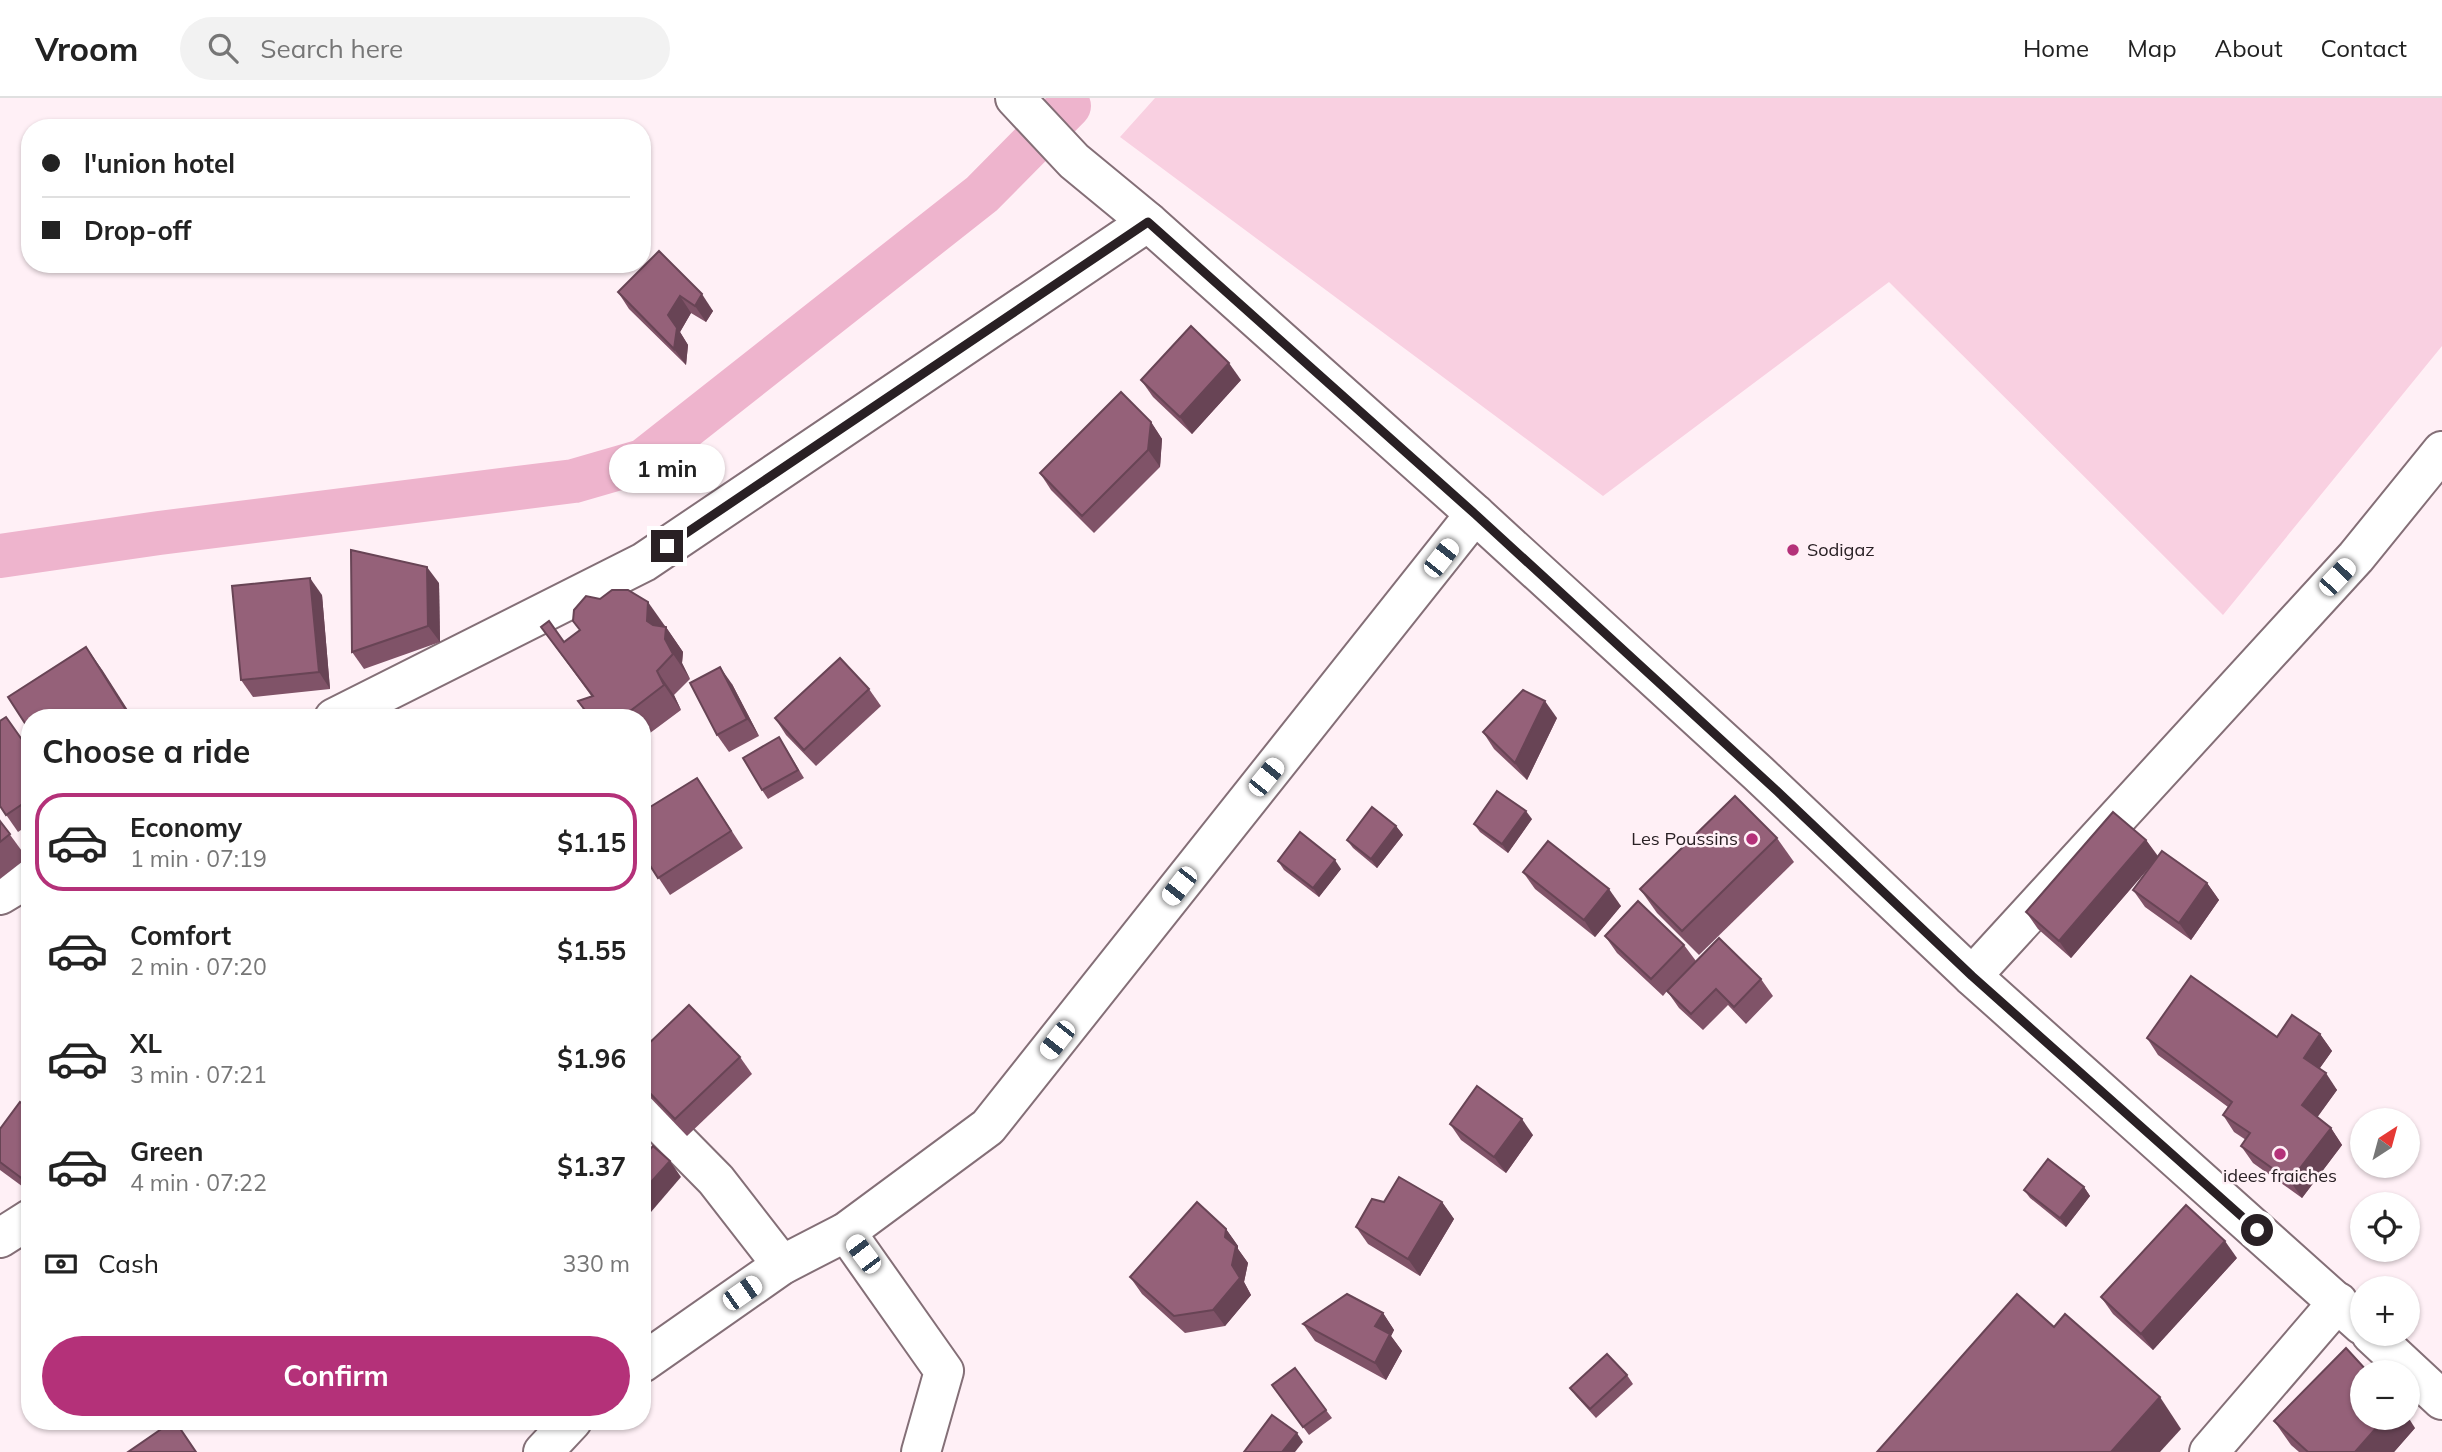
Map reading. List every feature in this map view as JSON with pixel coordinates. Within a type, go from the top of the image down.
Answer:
[{"type":"street","points":[[1017,100],[1074,161],[1148,222],[1475,514],[1758,773],[1972,976],[2350,1314],[2209,1452]]},
{"type":"street","points":[[352,709],[644,562],[1148,222]]},
{"type":"street","points":[[1972,976],[2356,557],[2442,451]]},
{"type":"street","points":[[651,1357],[782,1265],[846,1233],[988,1127],[1475,514]]},
{"type":"street","points":[[0,895],[21,882]]},
{"type":"street","points":[[651,1114],[716,1180],[782,1265]]},
{"type":"street","points":[[0,1238],[21,1225]]},
{"type":"street","points":[[846,1233],[944,1371],[921,1452]]},
{"type":"street","points":[[2384,1346],[2442,1400]]},
{"type":"street","points":[[543,1452],[564,1430]]},
{"type":"shaded area","points":[[1155,98],[2442,98],[2442,346],[2223,615],[1889,282],[1603,496],[1120,137]]},
{"type":"building","points":[[659,251],[702,294],[695,306],[680,296],[668,315],[677,328],[674,349],[618,292],[637,273],[651,273],[651,259]]},
{"type":"building","points":[[1191,326],[1229,363],[1180,417],[1141,380]]},
{"type":"building","points":[[1121,392],[1151,422],[1148,450],[1082,516],[1040,473]]},
{"type":"building","points":[[351,550],[427,567],[428,626],[352,652]]},
{"type":"building","points":[[310,578],[319,672],[241,680],[232,586]]},
{"type":"building","points":[[612,590],[628,590],[648,602],[647,621],[666,627],[665,639],[673,654],[657,671],[664,685],[633,709],[584,709],[578,701],[593,696],[541,627],[549,621],[564,642],[580,630],[573,621],[574,610],[586,596],[600,599]]},
{"type":"building","points":[[86,647],[125,709],[21,709],[21,717],[8,697]]},
{"type":"building","points":[[840,658],[869,689],[804,750],[775,718]]},
{"type":"building","points":[[720,667],[747,719],[717,735],[690,683]]},
{"type":"building","points":[[1523,690],[1545,701],[1515,763],[1483,732]]},
{"type":"building","points":[[6,717],[21,738],[21,805],[6,815],[0,806],[0,721]]},
{"type":"building","points":[[779,737],[798,770],[762,790],[743,758]]},
{"type":"building","points":[[697,778],[731,831],[658,878],[651,867],[651,806]]},
{"type":"building","points":[[1497,791],[1526,811],[1502,844],[1474,824]]},
{"type":"building","points":[[1735,796],[1777,838],[1682,931],[1640,889]]},
{"type":"building","points":[[1372,807],[1396,826],[1371,859],[1347,840]]},
{"type":"building","points":[[2113,812],[2146,840],[2059,941],[2026,912]]},
{"type":"building","points":[[0,821],[10,834],[0,842]]},
{"type":"building","points":[[1300,832],[1335,860],[1313,888],[1278,861]]},
{"type":"building","points":[[1548,841],[1609,889],[1584,920],[1523,872]]},
{"type":"building","points":[[2162,851],[2207,883],[2179,923],[2133,890]]},
{"type":"building","points":[[1638,901],[1684,945],[1651,979],[1605,936]]},
{"type":"building","points":[[1719,938],[1761,979],[1734,1007],[1716,989],[1691,1014],[1667,991]]},
{"type":"building","points":[[2191,976],[2277,1037],[2292,1015],[2320,1034],[2304,1058],[2326,1073],[2302,1105],[2331,1128],[2290,1181],[2241,1146],[2250,1133],[2223,1115],[2232,1102],[2147,1038]]},
{"type":"building","points":[[689,1005],[740,1057],[675,1119],[651,1094],[651,1041]]},
{"type":"building","points":[[1477,1086],[1522,1119],[1494,1157],[1450,1124]]},
{"type":"building","points":[[21,1103],[21,1178],[0,1162],[0,1129]]},
{"type":"building","points":[[653,1146],[670,1161],[651,1182]]},
{"type":"building","points":[[2048,1159],[2084,1187],[2060,1218],[2024,1190]]},
{"type":"building","points":[[1399,1177],[1442,1202],[1408,1259],[1356,1227],[1372,1199],[1384,1202]]},
{"type":"building","points":[[1197,1202],[1226,1229],[1225,1237],[1236,1246],[1232,1265],[1240,1278],[1213,1310],[1174,1316],[1130,1277]]},
{"type":"building","points":[[2186,1205],[2225,1241],[2141,1334],[2101,1297]]},
{"type":"building","points":[[1347,1294],[1383,1313],[1375,1326],[1390,1334],[1375,1363],[1303,1324]]},
{"type":"building","points":[[2017,1294],[2054,1327],[2065,1314],[2160,1397],[2111,1452],[1877,1452]]},
{"type":"building","points":[[2346,1348],[2357,1360],[2350,1360],[2350,1430],[2374,1430],[2355,1452],[2308,1452],[2274,1421]]},
{"type":"building","points":[[1607,1354],[1627,1375],[1590,1409],[1570,1388]]},
{"type":"building","points":[[1295,1368],[1326,1410],[1303,1427],[1272,1385]]},
{"type":"building","points":[[1272,1415],[1297,1433],[1282,1452],[1244,1452]]},
{"type":"building","points":[[160,1430],[181,1430],[196,1452],[128,1452]]},
{"type":"waterway","points":[[0,556],[159,533],[574,481],[643,461],[982,194],[1069,106]]},
{"type":"place","name":"Sodigaz","points":[[1793,550]]},
{"type":"place","name":"Les Poussins","points":[[1752,839]]},
{"type":"place","name":"idees fraiches","points":[[2280,1154]]},
{"type":"route","points":[[667,546],[1148,222],[1475,514],[1777,791],[1972,976],[2257,1230]]}]
